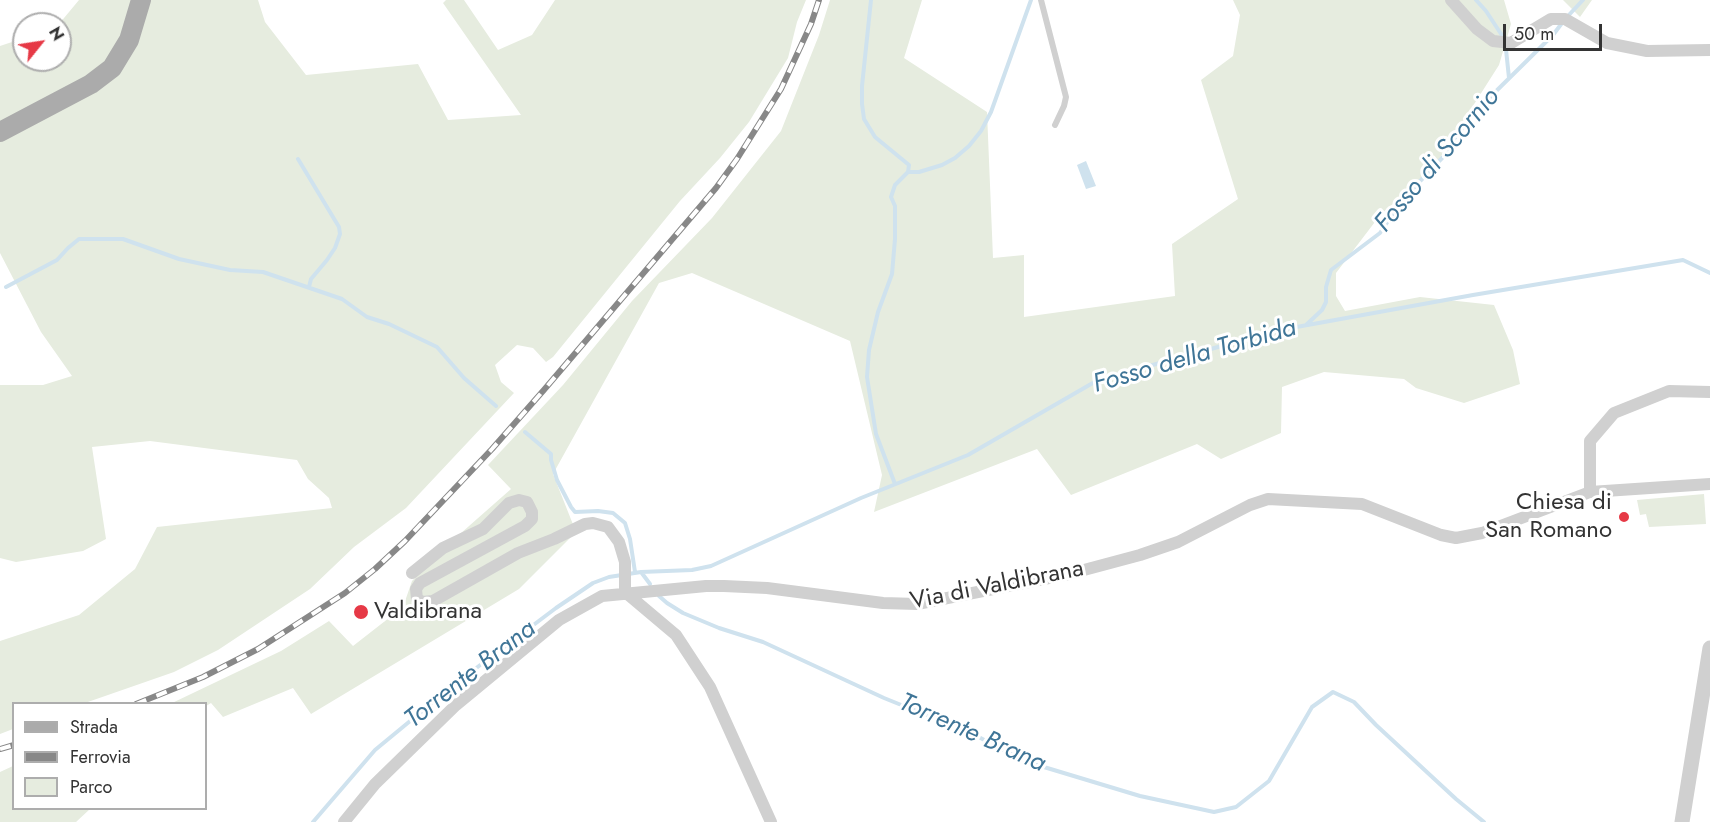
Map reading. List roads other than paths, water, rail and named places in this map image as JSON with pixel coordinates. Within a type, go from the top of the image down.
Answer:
[{"type":"main road","points":[[0,132],[72,95],[107,73],[122,54],[129,40],[141,0]]},
{"type":"street","points":[[1451,0],[1477,29],[1493,41],[1510,43],[1551,19],[1565,19],[1607,43],[1647,51],[1710,50]]},
{"type":"street","points":[[1590,492],[1590,441],[1614,413],[1669,391],[1710,392]]},
{"type":"street","name":"Via di Valdibrana","points":[[344,822],[375,784],[456,705],[559,620],[602,596],[625,592],[724,586],[766,588],[883,603],[917,604],[1069,574],[1128,558],[1178,542],[1250,505],[1268,499],[1362,504],[1441,535],[1456,538],[1482,533],[1590,492],[1710,484]]},
{"type":"street","points":[[412,573],[443,548],[483,529],[509,503],[519,500],[527,502],[532,512],[532,519],[525,526],[420,583],[416,589],[417,599],[422,602],[433,601],[518,553],[585,524],[593,523],[608,527],[619,542],[625,562],[625,592],[676,635],[710,687],[771,822]]},
{"type":"street","points":[[1682,822],[1710,648]]},
{"type":"lane","points":[[1041,0],[1066,97],[1054,125]]},
{"type":"water","points":[[1086,161],[1096,186],[1086,189],[1077,165]]},
{"type":"waterway","points":[[871,0],[862,86],[864,119],[875,137],[909,165],[908,172]]},
{"type":"waterway","points":[[895,484],[876,434],[867,377],[869,350],[878,312],[892,274],[895,206],[891,197],[895,185],[908,172],[919,172],[942,165],[955,158],[981,131],[991,112],[1031,0]]},
{"type":"waterway","points":[[1476,0],[1505,40],[1509,78]]},
{"type":"waterway","name":"Fosso di Scornio","points":[[1567,17],[1583,0]]},
{"type":"waterway","name":"Fosso di Scornio","points":[[1306,325],[1322,310],[1326,302],[1326,287],[1331,270],[1380,233],[1403,199],[1444,156],[1456,136],[1480,107],[1553,35],[1562,23]]},
{"type":"waterway","points":[[298,159],[339,227],[340,234],[335,248],[311,279],[309,287]]},
{"type":"waterway","points":[[6,287],[57,260],[79,239],[123,239],[179,259],[230,270],[263,272],[342,299],[367,317],[389,324],[437,347],[464,378],[496,406]]},
{"type":"waterway","name":"Fosso della Torbida","points":[[313,822],[375,750],[455,684],[593,583],[609,577],[641,572],[692,570],[711,566],[861,498],[968,455],[1098,380],[1280,330],[1473,295],[1683,260],[1710,273]]},
{"type":"waterway","points":[[525,432],[551,454],[557,480],[575,512],[613,513],[625,523],[635,572]]},
{"type":"waterway","name":"Torrente Brana","points":[[641,572],[650,584]]},
{"type":"waterway","name":"Torrente Brana","points":[[659,596],[683,613],[719,628],[763,642],[884,698],[973,734],[1024,761],[1140,796],[1214,812],[1236,807],[1269,781],[1312,707],[1333,692],[1354,702],[1456,799],[1484,822]]},
{"type":"railway","points":[[141,702],[203,677],[258,649],[345,593],[405,541],[492,449],[716,188],[781,89],[811,24],[819,0]]},
{"type":"railway","points":[[0,749],[12,746]]},
{"type":"place","name":"Chiesa di San Romano","points":[[1624,517]]},
{"type":"place","name":"Valdibrana","points":[[361,612]]}]
